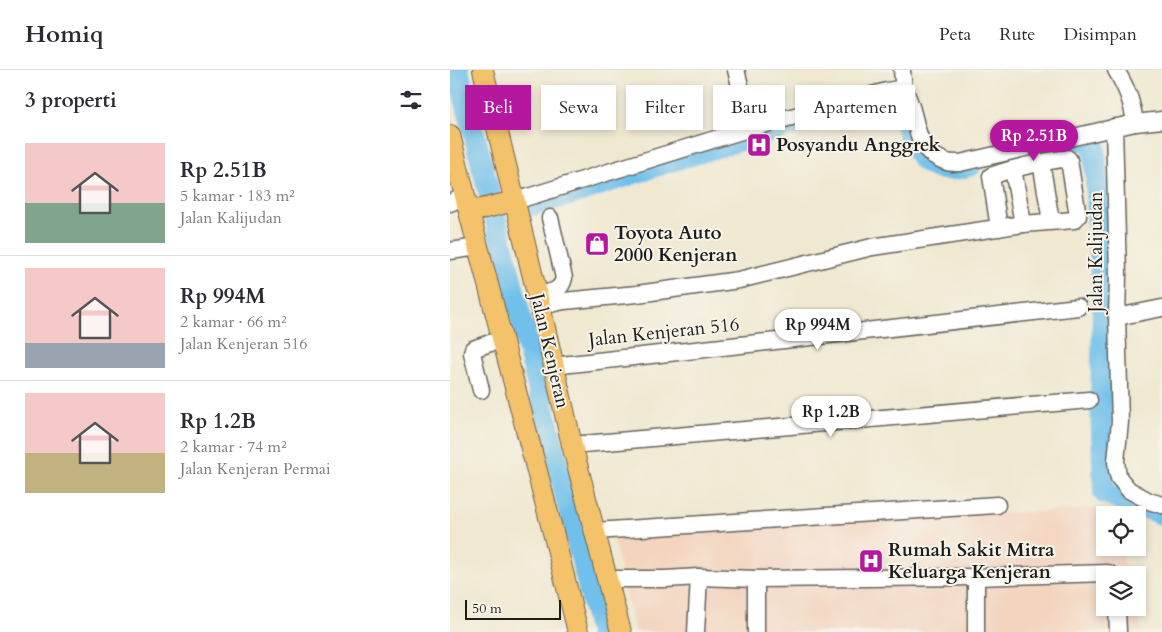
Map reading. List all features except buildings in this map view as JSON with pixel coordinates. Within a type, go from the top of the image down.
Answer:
[{"type":"main road","name":"Jalan Kenjeran","points":[[483,70],[512,202],[539,301],[572,444],[621,632]]},
{"type":"main road","points":[[451,143],[578,632]]},
{"type":"main road","points":[[466,205],[512,202]]},
{"type":"street","points":[[736,70],[740,85]]},
{"type":"street","points":[[902,70],[904,85]]},
{"type":"street","points":[[1116,70],[1128,90],[1134,111],[1135,123]]},
{"type":"street","points":[[915,121],[925,148],[933,156],[949,163],[960,163],[1114,127],[1162,120]]},
{"type":"street","name":"Jalan Kalijudan","points":[[1114,127],[1120,422],[1116,470],[1119,478],[1129,490],[1162,506]]},
{"type":"street","points":[[512,202],[745,130]]},
{"type":"street","points":[[539,301],[564,302],[739,280],[872,247],[999,228],[1023,224],[1074,220],[1078,216],[1070,163],[1067,158],[1041,162],[992,176],[999,228]]},
{"type":"street","points":[[1041,162],[1051,221]]},
{"type":"street","points":[[1013,169],[1023,224]]},
{"type":"street","points":[[539,301],[557,290],[562,285],[564,278],[550,218]]},
{"type":"street","points":[[450,251],[478,247]]},
{"type":"street","name":"Jalan Kenjeran 516","points":[[553,366],[1078,306]]},
{"type":"street","points":[[1117,317],[1162,308]]},
{"type":"street","points":[[481,390],[472,353],[473,350],[490,343],[503,341]]},
{"type":"street","points":[[572,444],[1088,400]]},
{"type":"street","points":[[594,531],[997,506]]},
{"type":"street","points":[[606,579],[976,577],[1096,573]]},
{"type":"street","points":[[696,632],[699,577]]},
{"type":"street","points":[[976,577],[976,632]]},
{"type":"street","points":[[756,579],[756,632]]},
{"type":"street","points":[[1117,616],[1118,632]]},
{"type":"shaded area","name":"Rumah Sakit Mitra Keluarga Kenjeran","points":[[1096,509],[1096,556],[1122,556],[1125,566],[1096,566],[1096,616],[1138,616],[1142,632],[635,632],[612,532]]},
{"type":"waterway","points":[[458,70],[600,632]]},
{"type":"waterway","points":[[526,207],[774,130],[894,97],[898,100],[907,129],[916,149],[928,164],[945,169],[971,165]]},
{"type":"waterway","points":[[1068,143],[1094,138],[1103,310],[1101,404],[1104,493],[1162,514]]},
{"type":"place","name":"Posyandu Anggrek","points":[[759,145]]},
{"type":"place","name":"Toyota Auto 2000 Kenjeran","points":[[597,244]]},
{"type":"place","name":"Rumah Sakit Mitra Keluarga Kenjeran","points":[[871,561]]}]
